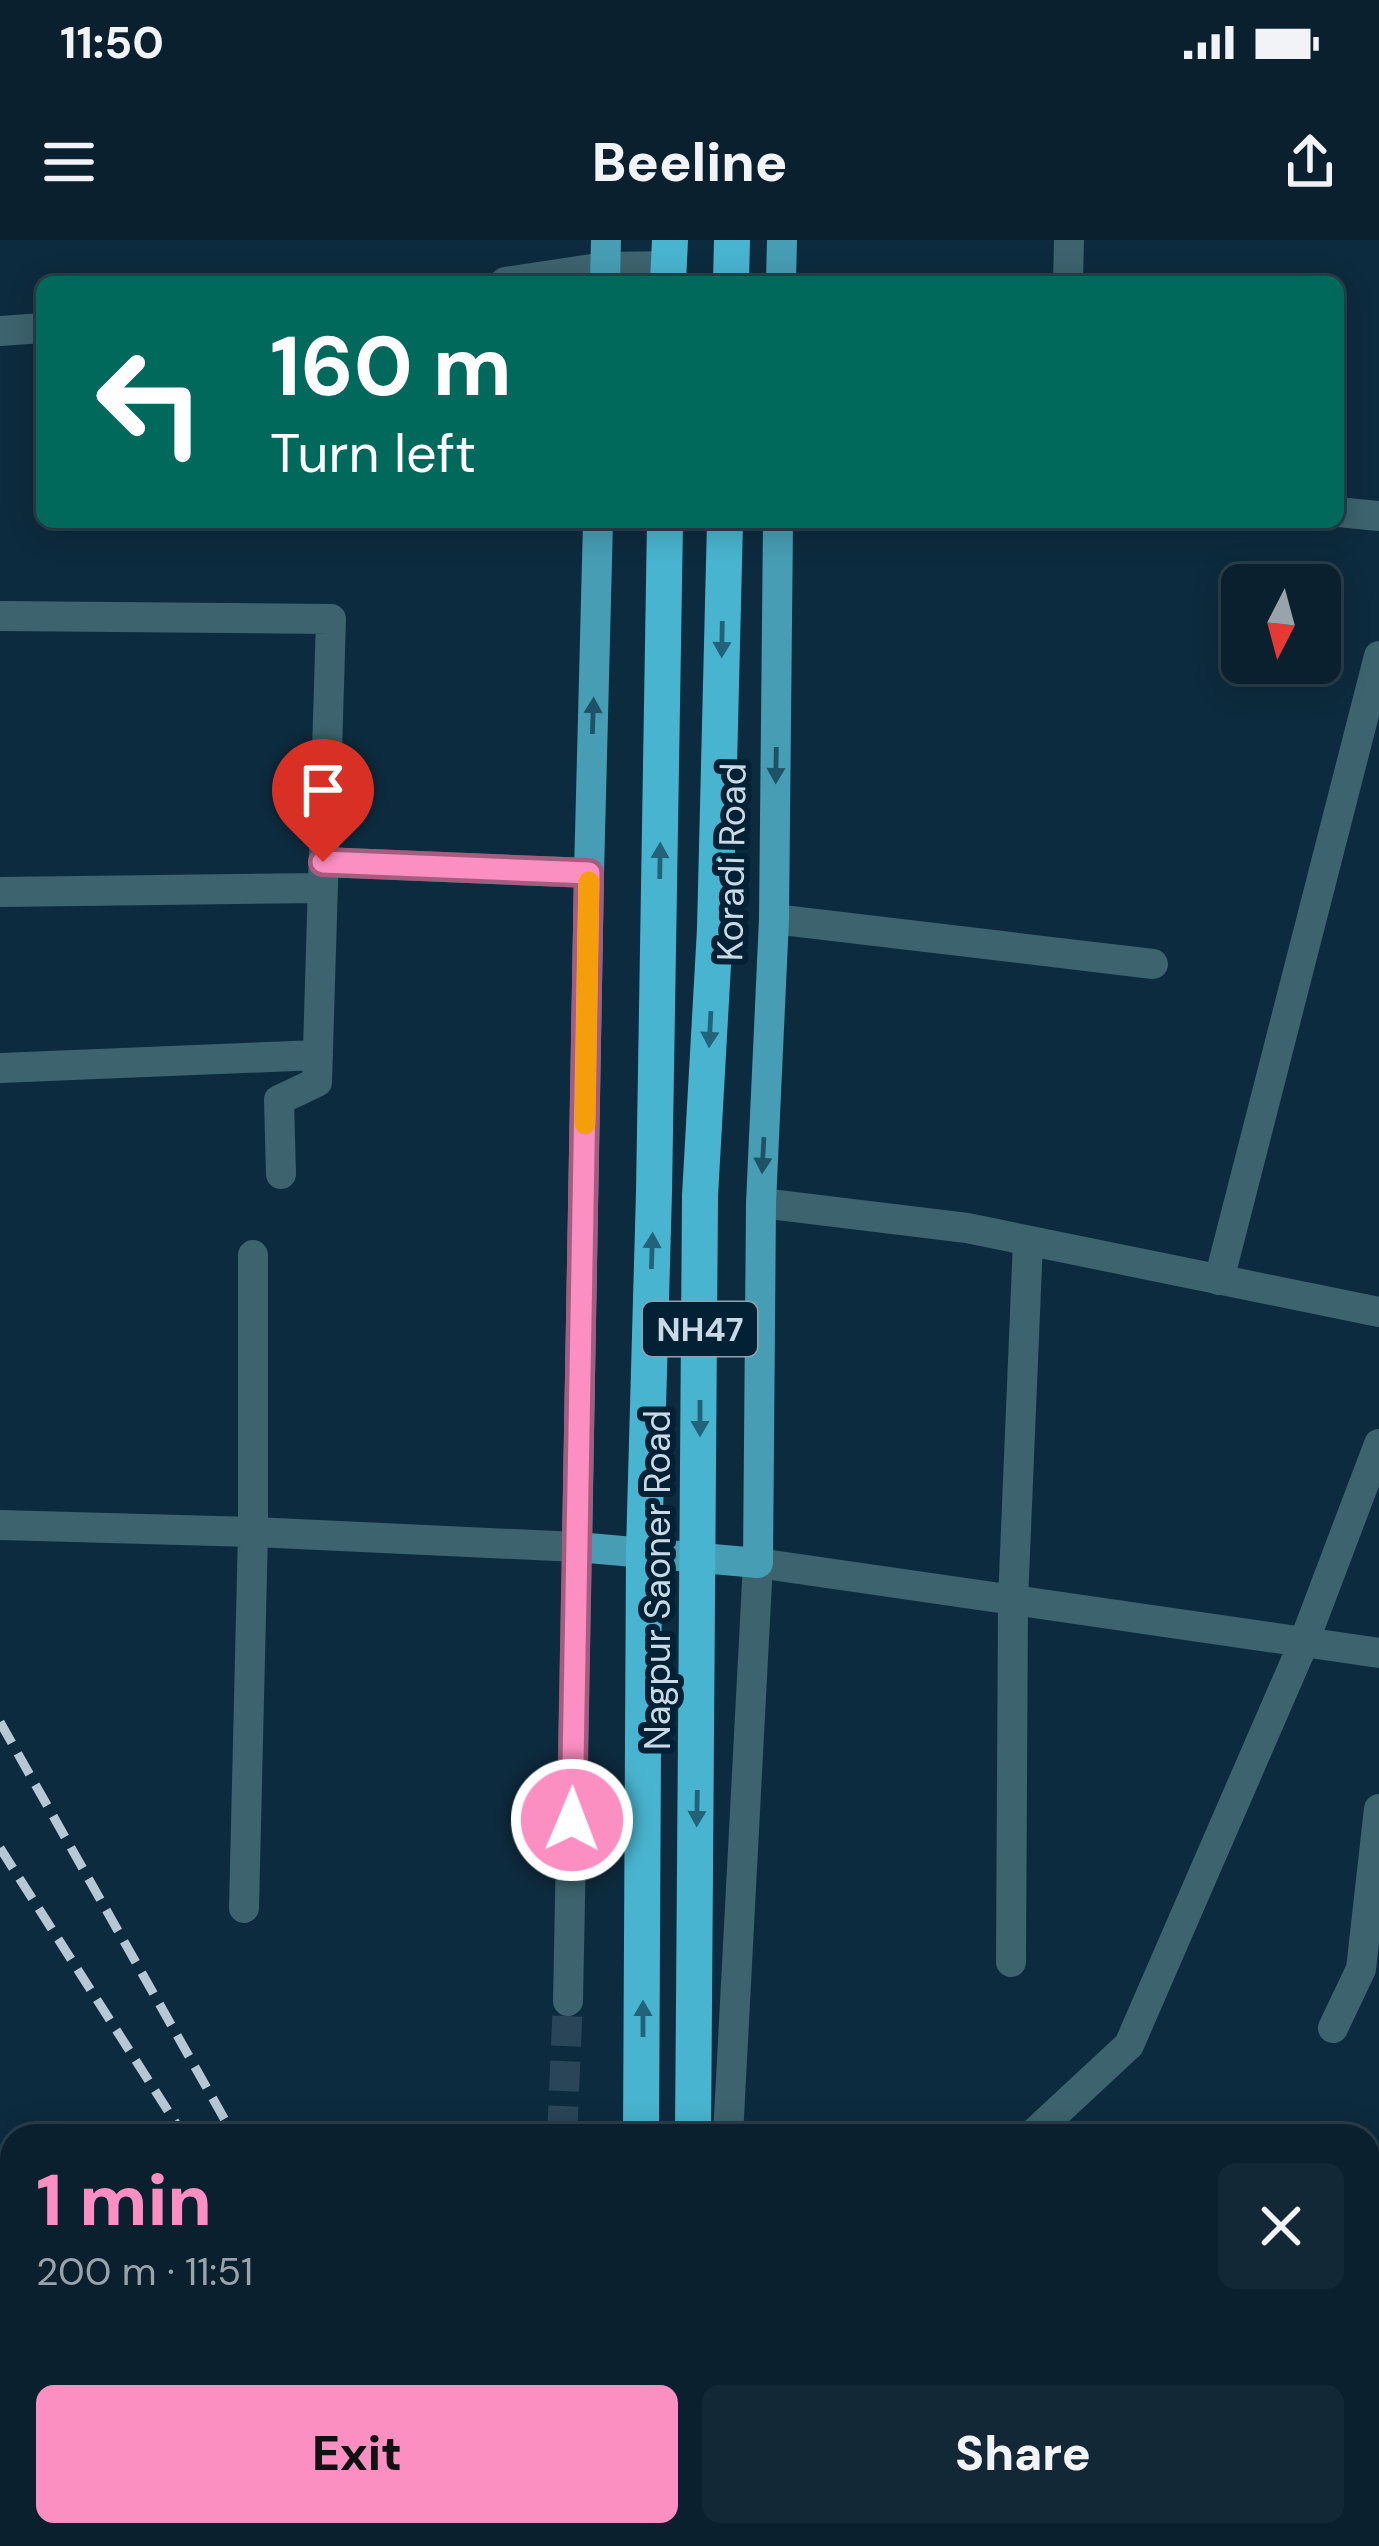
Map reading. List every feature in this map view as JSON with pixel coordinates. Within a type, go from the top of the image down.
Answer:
[{"type":"highway","name":"Nagpur Saoner Road","points":[[641,2124],[644,1550],[665,528]]},
{"type":"highway","name":"Nagpur Saoner Road","points":[[693,2124],[700,1196],[715,929],[725,528]]},
{"type":"main road","points":[[781,276],[782,240]]},
{"type":"main road","points":[[598,528],[577,1547],[758,1562]]},
{"type":"main road","name":"Koradi Road","points":[[758,1562],[761,1203],[774,919],[778,528]]},
{"type":"street","points":[[1068,276],[1069,240]]},
{"type":"street","points":[[537,276],[606,263],[669,266]]},
{"type":"street","points":[[0,331],[36,328]]},
{"type":"street","points":[[1344,513],[1379,516]]},
{"type":"street","points":[[0,616],[332,619],[317,1082],[279,1100],[280,1174]]},
{"type":"street","points":[[1219,1280],[1379,656]]},
{"type":"street","points":[[0,892],[322,875],[589,873]]},
{"type":"street","points":[[774,919],[1153,964]]},
{"type":"street","points":[[0,1068],[318,1055]]},
{"type":"street","points":[[761,1203],[968,1228],[1379,1312]]},
{"type":"street","points":[[1011,1962],[1013,1601],[1028,1241]]},
{"type":"street","points":[[244,1908],[253,1532],[253,1255]]},
{"type":"street","points":[[1044,2124],[1129,2045],[1304,1642],[1379,1444]]},
{"type":"street","points":[[0,1525],[577,1547],[568,2002]]},
{"type":"street","points":[[729,2124],[758,1562],[1379,1653]]},
{"type":"street","points":[[1333,2028],[1361,1969],[1379,1810]]},
{"type":"tunnel","points":[[563,2124],[568,2001]]},
{"type":"railway","points":[[0,1722],[227,2124]]},
{"type":"railway","points":[[0,1848],[176,2124]]},
{"type":"slow traffic","points":[[585,1124],[589,882]]},
{"type":"route","points":[[323,862],[589,873],[572,1820]]}]
